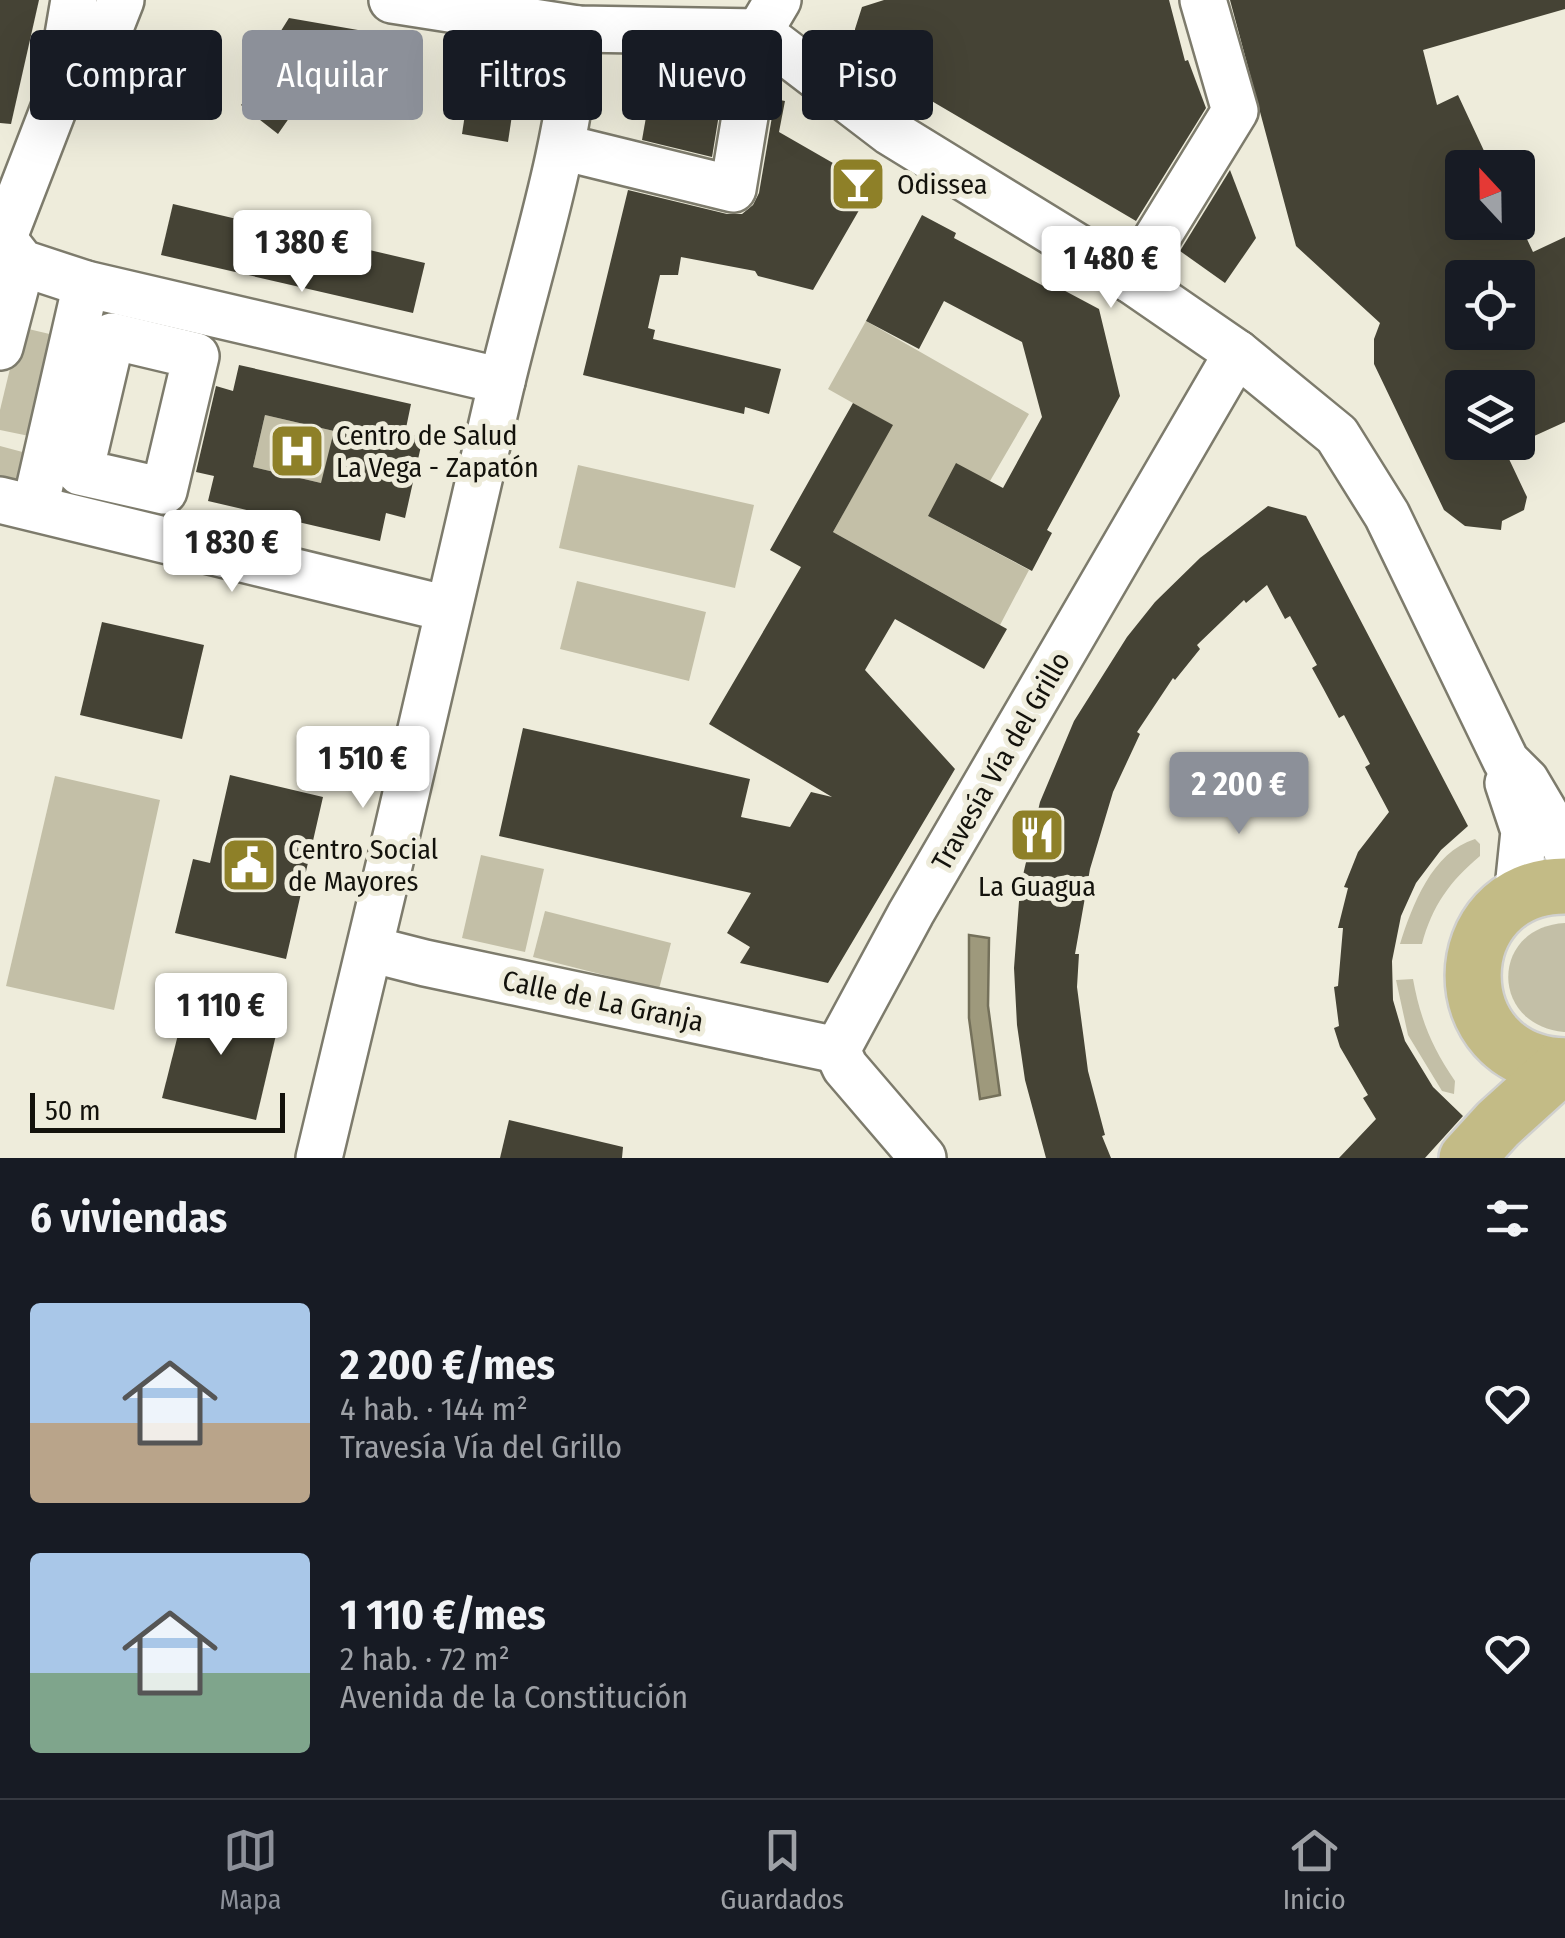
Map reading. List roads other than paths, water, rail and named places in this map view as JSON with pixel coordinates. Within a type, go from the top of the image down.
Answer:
[{"type":"main road","points":[[1548,875],[1486,926],[1472,965],[1476,1003],[1483,1021],[1497,1038],[1532,1061],[1563,1066]]},
{"type":"main road","points":[[1482,1141],[1502,1081],[1497,1038]]},
{"type":"main road","points":[[1482,1141],[1563,1066]]},
{"type":"street","points":[[69,30],[74,0]]},
{"type":"street","points":[[109,30],[121,0]]},
{"type":"street","points":[[392,0],[578,29],[769,16],[890,132],[1132,280],[1237,353],[1337,435],[1388,515],[1506,761],[1509,786],[1524,831],[1548,875]]},
{"type":"street","points":[[1132,280],[1235,111],[1203,0]]},
{"type":"street","points":[[562,147],[733,189],[769,16]]},
{"type":"street","points":[[320,1158],[502,381],[562,147],[574,81],[578,29]]},
{"type":"street","points":[[0,346],[9,245],[50,120]]},
{"type":"street","points":[[9,245],[86,284],[502,381]]},
{"type":"street","points":[[86,284],[18,504],[448,609]]},
{"type":"street","name":"Travesía Vía del Grillo","points":[[836,1050],[921,896],[1237,353]]},
{"type":"street","points":[[1506,761],[1551,805],[1548,875]]},
{"type":"street","name":"Calle de La Granja","points":[[370,948],[426,964],[836,1050]]},
{"type":"street","points":[[836,1050],[922,1158]]},
{"type":"place","name":"Odissea","points":[[858,184]]},
{"type":"place","name":"Centro de Salud La Vega - Zapatón","points":[[297,451]]},
{"type":"place","name":"La Guagua","points":[[1037,835]]},
{"type":"place","name":"Centro Social de Mayores","points":[[249,865]]}]
